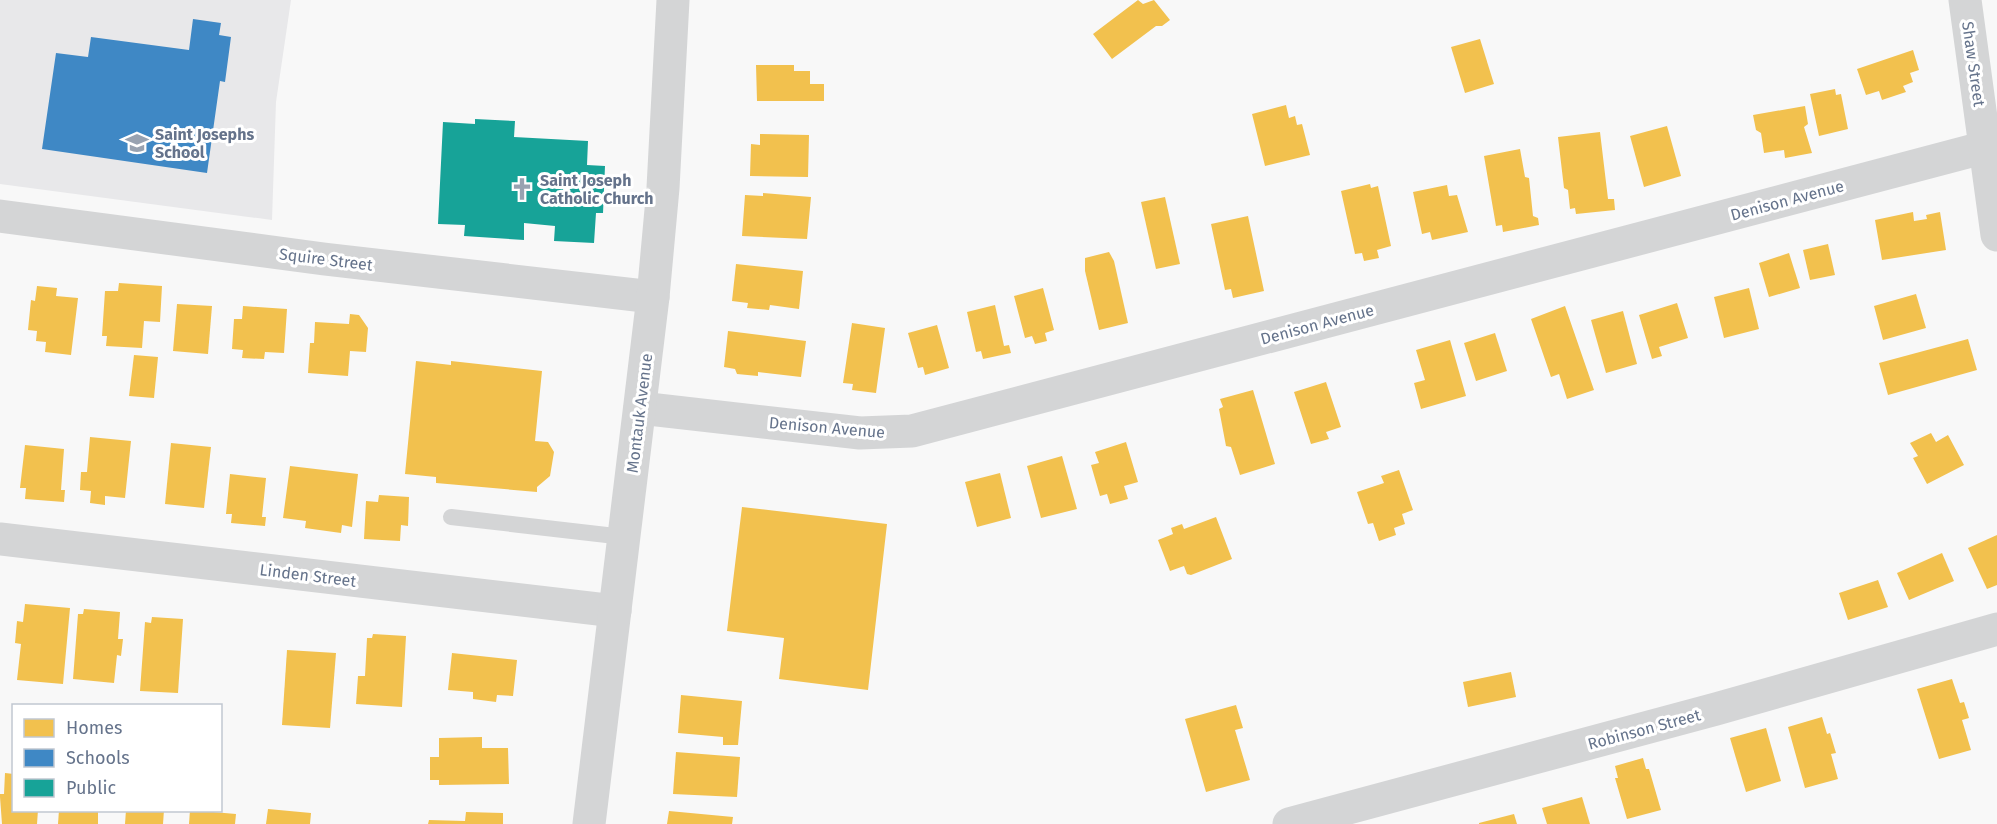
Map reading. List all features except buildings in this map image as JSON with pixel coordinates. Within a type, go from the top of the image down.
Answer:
[{"type":"street","name":"Montauk Avenue","points":[[589,824],[653,297],[663,188],[673,0]]},
{"type":"street","name":"Shaw Street","points":[[1965,0],[1997,235]]},
{"type":"street","name":"Denison Avenue","points":[[640,408],[860,432],[886,434],[912,431],[1986,147]]},
{"type":"street","name":"Squire Street","points":[[0,216],[313,258],[653,297]]},
{"type":"street","name":"Linden Street","points":[[0,539],[615,611]]},
{"type":"street","name":"Robinson Street","points":[[1289,824],[1716,709],[1997,629]]},
{"type":"lane","points":[[451,518],[624,537]]},
{"type":"shaded area","name":"Saint Josephs School","points":[[0,0],[291,0],[276,102],[272,220],[0,184]]},
{"type":"place","name":"Saint Josephs School","points":[[137,143]]},
{"type":"place","name":"Saint Joseph Catholic Church","points":[[522,189]]}]
